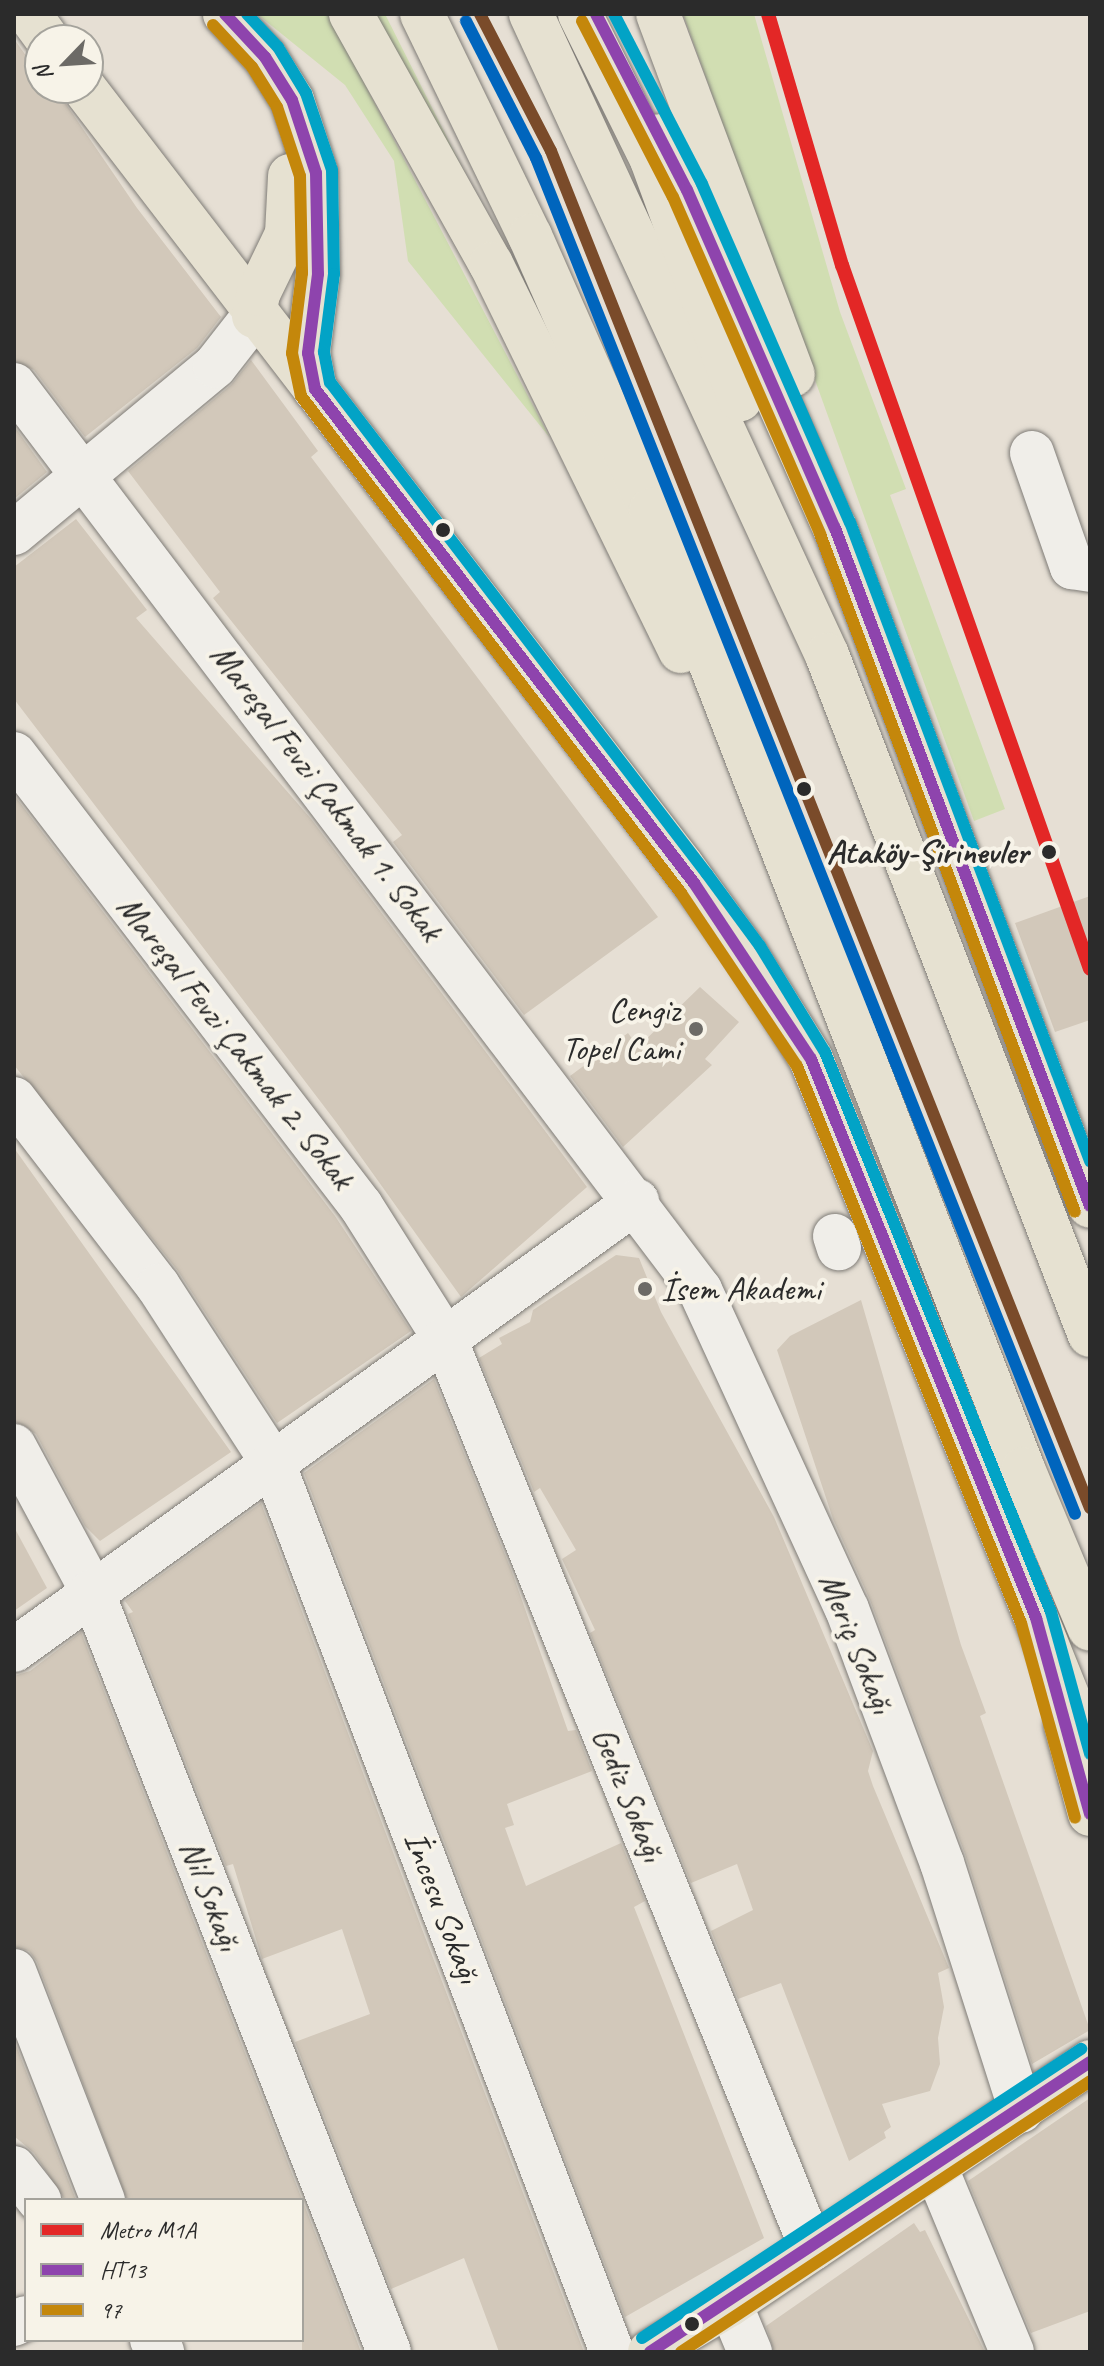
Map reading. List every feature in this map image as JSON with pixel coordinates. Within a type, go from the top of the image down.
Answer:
[{"type":"main road","points":[[225,14],[265,57],[292,100],[316,173],[318,274],[308,353],[315,389]]},
{"type":"main road","points":[[351,14],[491,264],[663,617],[774,817]]},
{"type":"main road","points":[[422,14],[605,404],[774,817],[978,1355],[1090,1629]]},
{"type":"main road","points":[[531,14],[780,548],[955,976],[1090,1335]]},
{"type":"main road","points":[[580,14],[652,160],[714,324],[760,458],[780,548]]},
{"type":"main road","points":[[596,14],[687,190],[835,528],[1090,1206]]},
{"type":"main road","points":[[658,14],[766,295],[806,414],[835,528]]},
{"type":"main road","points":[[254,316],[258,294],[287,234],[291,183],[265,57]]},
{"type":"main road","points":[[96,104],[254,316],[315,389],[682,866],[746,954],[811,1059],[1090,1752]]},
{"type":"main road","points":[[1036,1618],[1090,1814]]},
{"type":"main road","points":[[650,2352],[730,2304],[1090,2062]]},
{"type":"street","points":[[14,533],[215,366],[254,316]]},
{"type":"street","name":"Mareşal Fevzi Çakmak 1. Sokak","points":[[14,385],[87,475],[637,1201]]},
{"type":"street","points":[[1032,453],[1072,567],[1090,570]]},
{"type":"street","name":"Mareşal Fevzi Çakmak 2. Sokak","points":[[14,754],[361,1206],[445,1339]]},
{"type":"street","name":"İncesu Sokağı","points":[[14,1099],[158,1286],[273,1463],[612,2352]]},
{"type":"street","points":[[14,1650],[637,1201]]},
{"type":"street","name":"Meriç Sokağı","points":[[637,1201],[700,1290],[847,1609],[942,1863],[1021,2111]]},
{"type":"street","name":"Gediz Sokağı","points":[[445,1339],[812,2249]]},
{"type":"street","name":"Nil Sokağı","points":[[14,1446],[92,1591],[389,2352]]},
{"type":"street","points":[[14,1971],[102,2198]]},
{"type":"street","points":[[935,2166],[1012,2352]]},
{"type":"street","points":[[14,2168],[37,2198]]},
{"type":"street","points":[[730,2304],[750,2352]]},
{"type":"green space","points":[[257,14],[328,14],[550,438],[408,261],[394,161],[345,85]]},
{"type":"green space","points":[[373,14],[385,14],[479,201]]},
{"type":"green space","points":[[683,14],[754,14],[840,312],[906,489],[890,495],[1005,809],[974,821]]},
{"type":"building","points":[[14,39],[24,53],[24,104],[66,104],[137,208],[221,317],[197,348],[85,437],[34,370],[14,361]]},
{"type":"building","points":[[251,360],[318,451],[311,457],[658,917],[524,1015],[393,842],[402,835],[213,598],[220,592],[128,471],[231,385]]},
{"type":"building","points":[[14,426],[47,472],[14,499]]},
{"type":"building","points":[[76,519],[147,610],[136,618],[312,820],[587,1187],[461,1297],[336,1122],[14,699],[14,567]]},
{"type":"building","points":[[14,795],[335,1216],[411,1331],[277,1423],[178,1271],[14,1065]]},
{"type":"building","points":[[1090,896],[1090,1020],[1055,1032],[1015,923]]},
{"type":"building","points":[[700,987],[739,1022],[705,1059],[712,1065],[623,1147],[570,1076],[628,1033],[638,1047]]},
{"type":"building","points":[[14,1148],[231,1452],[100,1541],[85,1526],[36,1434],[14,1421]]},
{"type":"building","points":[[616,1255],[639,1258],[661,1312],[774,1517],[873,1751],[868,1771],[873,1786],[949,1968],[938,1973],[944,2007],[938,2038],[940,2064],[930,2091],[882,2104],[891,2127],[884,2132],[886,2138],[849,2161],[781,1983],[738,1999],[711,1931],[753,1910],[737,1864],[691,1883],[590,1633],[595,1630],[562,1559],[576,1550],[540,1488],[534,1492],[479,1358],[502,1344],[499,1338],[530,1322],[533,1310]]},
{"type":"building","points":[[861,1300],[961,1645],[986,1713],[980,1716],[1090,2030],[1032,2064],[965,1854],[870,1600],[833,1519],[777,1350],[790,1336]]},
{"type":"building","points":[[434,1379],[512,1572],[568,1731],[576,1730],[592,1771],[507,1804],[514,1825],[505,1828],[526,1886],[621,1843],[645,1901],[634,1907],[764,2238],[625,2317],[304,1473]]},
{"type":"building","points":[[261,1503],[584,2352],[499,2352],[464,2258],[391,2289],[295,2042],[370,2014],[342,1929],[262,1959],[233,1864],[226,1866],[128,1614],[133,1612],[125,1601]]},
{"type":"building","points":[[14,1527],[47,1588],[14,1611]]},
{"type":"building","points":[[81,1632],[302,2198],[126,2198],[37,1962],[29,1951],[14,1947],[14,1676],[30,1671]]},
{"type":"building","points":[[14,2040],[75,2198],[64,2198],[34,2153],[14,2136]]},
{"type":"building","points":[[1090,2098],[1090,2311],[1031,2333],[968,2181]]},
{"type":"building","points":[[304,2204],[361,2352],[302,2352],[304,2342]]},
{"type":"building","points":[[914,2223],[920,2232],[925,2230],[985,2352],[774,2352],[766,2326]]},
{"type":"metro line","name":"M1A","points":[[768,14],[842,265],[1090,969]]},
{"type":"transit line","name":"HT13","points":[[225,14],[265,57],[292,100],[316,173],[318,274],[308,353],[315,389],[694,883],[811,1059],[1036,1618],[1090,1814]]},
{"type":"transit line","points":[[247,14],[278,47],[306,93],[332,170],[334,274],[324,352],[330,382],[707,874],[760,946],[825,1052],[1051,1612],[1090,1754]]},
{"type":"transit line","points":[[480,14],[551,151],[1090,1508]]},
{"type":"transit line","name":"HT13","points":[[596,14],[687,190],[835,528],[1090,1206]]},
{"type":"transit line","points":[[614,14],[702,184],[850,522],[1090,1161]]},
{"type":"transit line","points":[[466,21],[536,158],[1075,1514]]},
{"type":"transit line","name":"97","points":[[582,21],[673,197],[820,534],[1075,1212]]},
{"type":"transit line","name":"97","points":[[213,25],[252,67],[277,107],[300,176],[302,273],[292,353],[301,396],[681,893],[797,1066],[1021,1623],[1075,1818]]},
{"type":"transit line","points":[[642,2338],[1081,2049]]},
{"type":"transit line","name":"HT13","points":[[650,2352],[1090,2062]]},
{"type":"transit line","name":"97","points":[[681,2352],[1090,2081]]},
{"type":"place","name":"Ataköy-Şirinevler","points":[[1049,852]]},
{"type":"place","name":"Cengiz Topel Cami","points":[[696,1029]]},
{"type":"place","name":"İsem Akademi","points":[[645,1289]]}]
